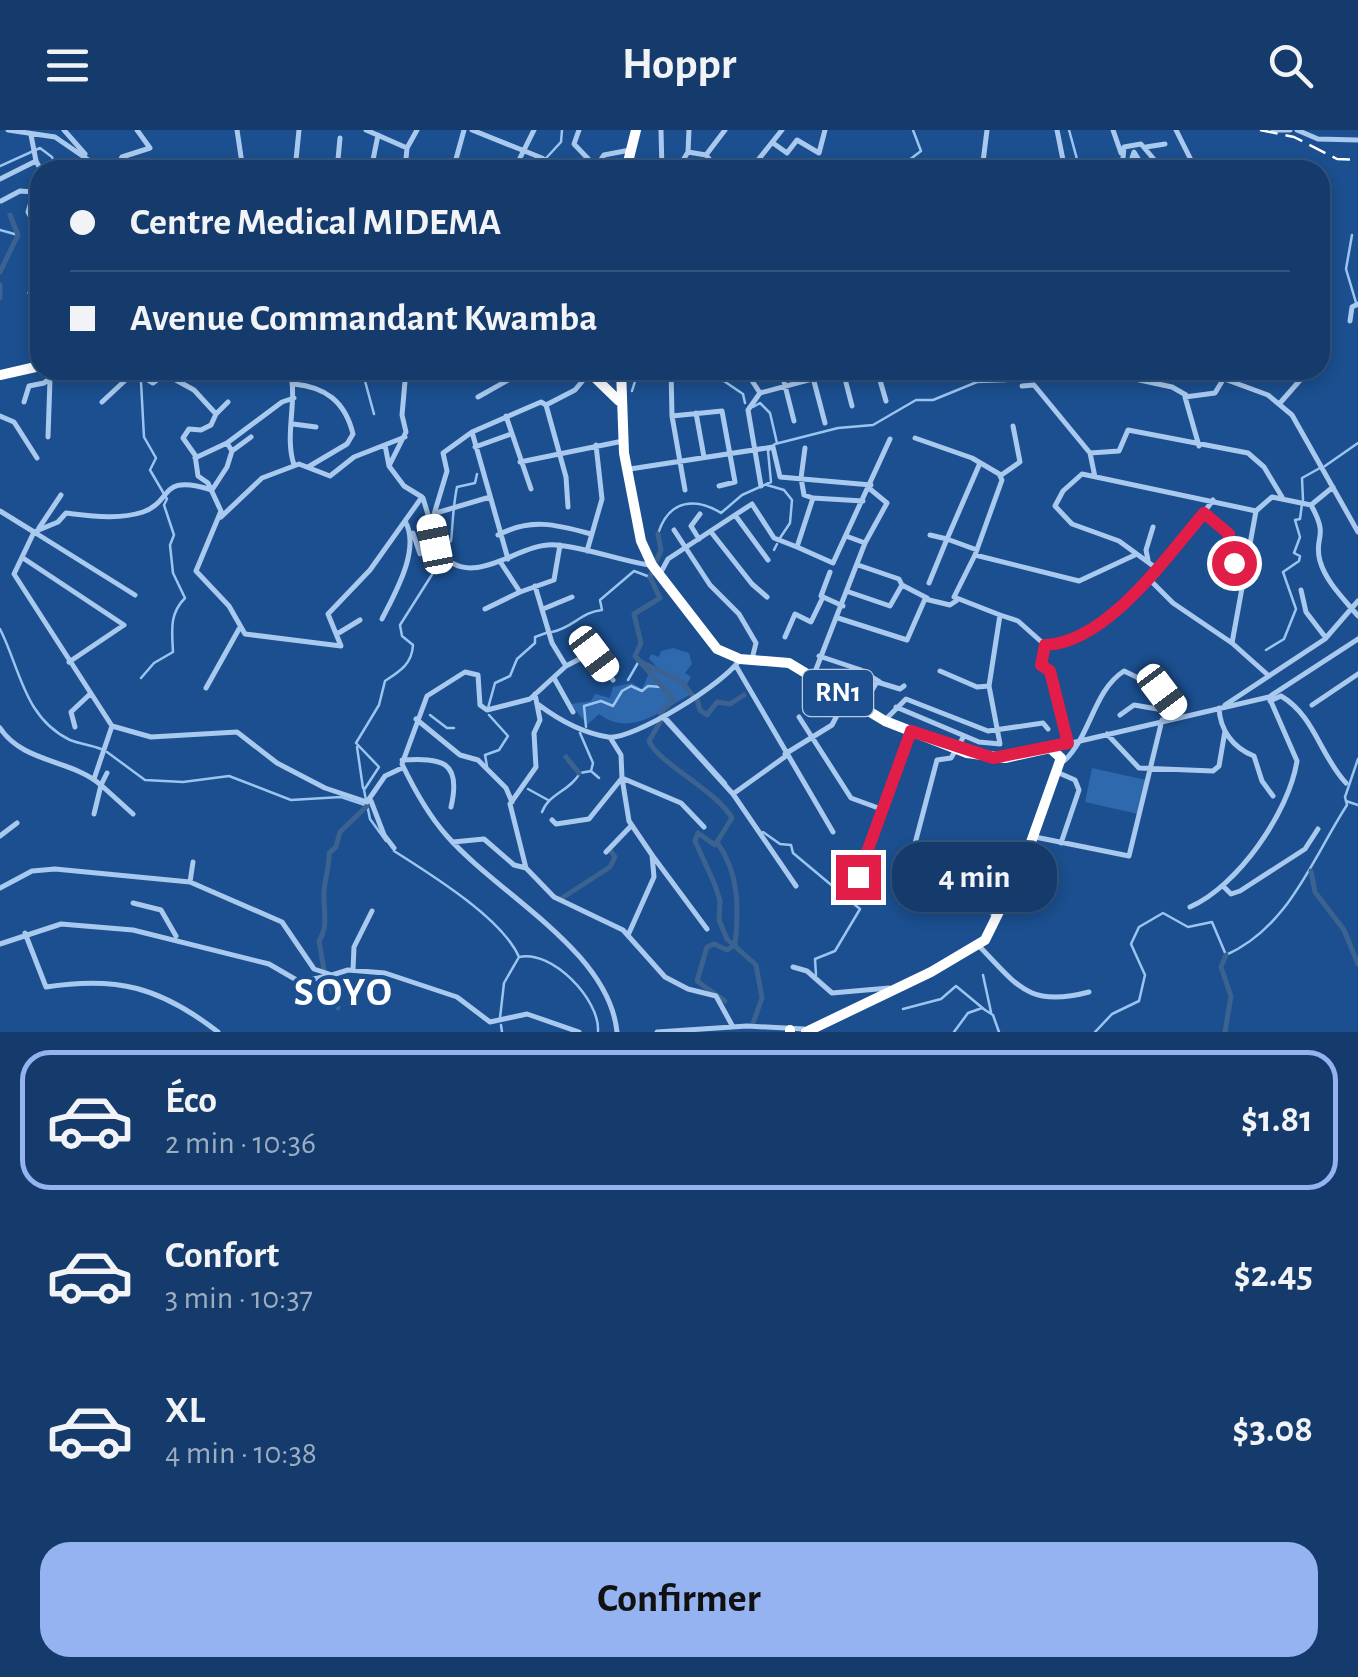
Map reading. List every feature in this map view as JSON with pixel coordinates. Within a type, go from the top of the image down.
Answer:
[{"type":"highway","points":[[628,160],[636,130]]},
{"type":"highway","points":[[0,375],[30,368]]},
{"type":"highway","points":[[596,380],[621,412]]},
{"type":"highway","name":"RN1","points":[[621,380],[623,441],[638,531],[656,570],[706,639],[742,662],[790,663],[885,721],[957,748],[993,758],[1050,748]]},
{"type":"highway","points":[[608,391],[621,386]]},
{"type":"highway","points":[[808,1031],[978,944],[997,923],[1060,768],[1050,748]]},
{"type":"street","points":[[8,130],[55,137],[91,160]]},
{"type":"street","points":[[64,130],[86,156]]},
{"type":"street","points":[[120,160],[150,148],[137,130]]},
{"type":"street","points":[[237,130],[242,160]]},
{"type":"street","points":[[296,160],[299,130]]},
{"type":"street","points":[[366,130],[407,148]]},
{"type":"street","points":[[406,160],[407,148],[417,130]]},
{"type":"street","points":[[456,160],[464,130]]},
{"type":"street","points":[[472,130],[544,160]]},
{"type":"street","points":[[520,160],[534,130]]},
{"type":"street","points":[[579,130],[574,144],[588,160]]},
{"type":"street","points":[[662,130],[662,160]]},
{"type":"street","points":[[683,160],[688,152],[689,130]]},
{"type":"street","points":[[706,154],[725,130]]},
{"type":"street","points":[[759,160],[782,130]]},
{"type":"street","points":[[773,143],[787,153],[797,140],[819,152],[824,130]]},
{"type":"street","points":[[983,160],[986,130]]},
{"type":"street","points":[[1057,130],[1063,160]]},
{"type":"street","points":[[1113,130],[1123,158]]},
{"type":"street","points":[[1176,130],[1191,160]]},
{"type":"street","points":[[1273,130],[1293,130],[1314,138],[1358,140]]},
{"type":"street","points":[[30,135],[36,160]]},
{"type":"street","points":[[373,160],[378,135]]},
{"type":"street","points":[[338,160],[340,138]]},
{"type":"street","points":[[1123,158],[1124,148],[1131,142],[1146,147],[1166,144]]},
{"type":"street","points":[[1146,147],[1156,160]]},
{"type":"street","points":[[602,160],[608,153],[630,150]]},
{"type":"street","points":[[688,152],[706,154],[710,160]]},
{"type":"street","points":[[0,179],[30,164]]},
{"type":"street","points":[[1,201],[20,191],[30,192]]},
{"type":"street","points":[[1350,321],[1356,304]]},
{"type":"street","points":[[24,402],[29,386],[47,380]]},
{"type":"street","points":[[48,437],[50,380]]},
{"type":"street","points":[[102,402],[124,380]]},
{"type":"street","points":[[293,380],[294,424],[288,447],[294,465]]},
{"type":"street","points":[[388,466],[405,437],[406,380]]},
{"type":"street","points":[[478,397],[508,380]]},
{"type":"street","points":[[431,524],[447,471],[443,453],[472,432],[546,404],[582,380]]},
{"type":"street","points":[[671,380],[672,416],[685,490]]},
{"type":"street","points":[[751,380],[760,394]]},
{"type":"street","points":[[784,380],[794,421]]},
{"type":"street","points":[[761,486],[748,410],[760,394],[808,380]]},
{"type":"street","points":[[814,380],[825,423]]},
{"type":"street","points":[[847,380],[852,406]]},
{"type":"street","points":[[880,380],[886,401]]},
{"type":"street","points":[[1140,380],[1172,387],[1187,395],[1215,392],[1223,380]]},
{"type":"street","points":[[1228,380],[1280,403],[1301,427],[1358,532]]},
{"type":"street","points":[[1280,403],[1300,380]]},
{"type":"street","points":[[181,381],[216,414]]},
{"type":"street","points":[[294,384],[317,385],[329,392],[353,434],[347,444],[308,466]]},
{"type":"street","points":[[1022,386],[1034,385],[1090,452],[1095,477]]},
{"type":"street","points":[[1187,395],[1199,446]]},
{"type":"street","points":[[195,458],[227,443],[282,402],[294,398]]},
{"type":"street","points":[[220,519],[220,506],[212,490],[198,476],[195,458],[183,442],[185,433],[206,428],[228,402]]},
{"type":"street","points":[[546,404],[566,476],[568,507]]},
{"type":"street","points":[[672,416],[722,410],[735,482],[719,486]]},
{"type":"street","points":[[696,413],[704,457]]},
{"type":"street","points":[[0,416],[14,422],[37,458]]},
{"type":"street","points":[[506,416],[531,489]]},
{"type":"street","points":[[294,424],[316,427]]},
{"type":"street","points":[[1000,475],[1020,462],[1013,426]]},
{"type":"street","points":[[1090,452],[1119,452],[1128,430],[1248,453],[1272,479],[1282,498]]},
{"type":"street","points":[[472,432],[498,536],[508,559]]},
{"type":"street","points":[[475,447],[512,434]]},
{"type":"street","points":[[212,490],[227,468],[232,451],[250,437]]},
{"type":"street","points":[[405,437],[354,457],[330,476],[308,466],[294,465],[262,478],[220,519],[196,571],[228,606],[240,629],[260,638],[340,646],[328,614],[361,581],[422,497]]},
{"type":"street","points":[[915,438],[980,464],[1002,480],[976,552],[954,593],[956,601]]},
{"type":"street","points":[[385,445],[388,466],[404,486],[422,497],[435,544],[445,558],[472,568],[500,563],[535,546],[560,545],[656,570],[668,558],[752,504],[774,538],[835,563],[890,439]]},
{"type":"street","points":[[520,462],[623,441]]},
{"type":"street","points":[[227,443],[232,451]]},
{"type":"street","points":[[587,551],[602,499],[596,445]]},
{"type":"street","points":[[627,470],[774,447],[778,476],[870,487],[886,503],[865,543],[813,676]]},
{"type":"street","points":[[805,448],[801,478],[804,496],[864,500]]},
{"type":"street","points":[[929,582],[980,464]]},
{"type":"street","points":[[1157,568],[1111,538],[1072,524],[1056,508],[1055,503],[1077,477],[1095,477],[1256,511]]},
{"type":"street","points":[[1232,643],[1256,511],[1266,500],[1272,479]]},
{"type":"street","points":[[37,530],[57,523],[66,513],[104,518],[145,511],[162,492],[180,485],[212,490]]},
{"type":"street","points":[[1312,505],[1333,487]]},
{"type":"street","points":[[60,495],[14,574],[112,726],[151,738],[237,732],[276,763],[325,788],[367,801],[394,848]]},
{"type":"street","points":[[436,513],[490,497]]},
{"type":"street","points":[[797,547],[813,498]]},
{"type":"street","points":[[1266,500],[1282,498],[1312,505]]},
{"type":"street","points":[[1045,645],[1071,640],[1132,597],[1212,500]]},
{"type":"street","points":[[220,506],[234,502]]},
{"type":"street","points":[[1312,505],[1324,530],[1319,554],[1322,566],[1358,616]]},
{"type":"street","points":[[0,511],[37,530],[135,595]]},
{"type":"street","points":[[1204,513],[1229,534],[1227,557],[1243,567]]},
{"type":"street","points":[[699,539],[691,526],[700,514]]},
{"type":"street","points":[[734,514],[768,560]]},
{"type":"street","points":[[405,521],[420,554]]},
{"type":"street","points":[[498,536],[521,523],[540,522],[592,534]]},
{"type":"street","points":[[1149,562],[1146,550],[1153,527]]},
{"type":"street","points":[[611,739],[663,717],[742,662],[756,643],[739,614],[710,585],[674,530]]},
{"type":"street","points":[[382,619],[405,570],[410,531]]},
{"type":"street","points":[[711,532],[752,584],[768,597]]},
{"type":"street","points":[[930,534],[976,552],[1079,581],[1138,554]]},
{"type":"street","points":[[846,536],[865,543]]},
{"type":"street","points":[[485,609],[555,579],[560,545]]},
{"type":"street","points":[[23,558],[124,624],[70,662]]},
{"type":"street","points":[[500,563],[520,592]]},
{"type":"street","points":[[858,565],[900,579],[902,585],[927,598],[950,604],[956,601],[1018,621],[1045,645]]},
{"type":"street","points":[[830,572],[820,594],[843,606]]},
{"type":"street","points":[[1149,579],[1173,603],[1232,643],[1270,676]]},
{"type":"street","points":[[849,592],[890,606],[902,585]]},
{"type":"street","points":[[535,586],[552,644],[566,666]]},
{"type":"street","points":[[1301,590],[1306,612],[1326,638]]},
{"type":"street","points":[[785,637],[796,614],[811,622],[815,619],[823,597]]},
{"type":"street","points":[[543,609],[572,598]]},
{"type":"street","points":[[838,618],[908,640],[927,598]]},
{"type":"street","points":[[1221,707],[1326,638],[1358,600]]},
{"type":"street","points":[[896,706],[996,746],[1002,739],[989,686],[1000,615]]},
{"type":"street","points":[[337,634],[360,620]]},
{"type":"street","points":[[206,688],[240,629]]},
{"type":"street","points":[[1270,699],[1358,639]]},
{"type":"street","points":[[1045,645],[1041,665],[1050,671],[1068,743]]},
{"type":"street","points":[[402,764],[427,696],[466,672],[478,675],[484,710],[523,702],[566,666],[592,653],[613,680]]},
{"type":"street","points":[[820,656],[861,670],[880,682],[900,689],[904,686]]},
{"type":"street","points":[[742,662],[786,755],[833,832]]},
{"type":"street","points":[[940,671],[976,687],[989,686]]},
{"type":"street","points":[[1062,843],[1079,790],[1060,768],[1084,740],[1104,693],[1124,671],[1153,685],[1179,714]]},
{"type":"street","points":[[1312,704],[1358,674]]},
{"type":"street","points":[[554,678],[572,712]]},
{"type":"street","points":[[862,708],[872,688],[880,682]]},
{"type":"street","points":[[1247,692],[1252,701]]},
{"type":"street","points":[[512,802],[536,766],[534,734],[540,723],[535,694]]},
{"type":"street","points":[[74,727],[71,712],[89,695]]},
{"type":"street","points":[[1050,748],[1179,714],[1281,696],[1315,731],[1346,783]]},
{"type":"street","points":[[733,794],[835,721],[846,698]]},
{"type":"street","points":[[885,721],[906,699],[974,727],[997,731],[1043,724],[1048,729]]},
{"type":"street","points":[[1190,906],[1224,886],[1264,833],[1296,767],[1295,755],[1270,699]]},
{"type":"street","points":[[1120,715],[1134,705],[1179,714]]},
{"type":"street","points":[[539,706],[561,722],[611,739],[621,756],[631,826],[707,929]]},
{"type":"street","points":[[1107,734],[1134,766],[1150,770],[1216,770],[1224,731],[1221,707]]},
{"type":"street","points":[[799,716],[852,798],[881,809]]},
{"type":"street","points":[[663,717],[733,794],[758,836],[796,886]]},
{"type":"street","points":[[416,719],[464,758],[478,760],[508,793],[526,868],[560,901],[626,932],[665,976],[688,989],[716,996],[739,1028]]},
{"type":"street","points":[[1034,836],[1129,856],[1162,720]]},
{"type":"street","points":[[94,779],[112,726]]},
{"type":"street","points":[[1,731],[13,746],[94,779],[133,814]]},
{"type":"street","points":[[848,898],[870,851],[881,809],[911,731]]},
{"type":"street","points":[[1224,731],[1240,750],[1254,756],[1272,796]]},
{"type":"street","points":[[964,736],[950,759],[937,760],[912,855],[920,866],[946,879],[983,882],[989,914],[997,923]]},
{"type":"street","points":[[367,801],[385,776],[402,764],[435,759],[452,770],[455,779],[451,807]]},
{"type":"street","points":[[402,764],[453,842],[592,970],[610,997],[616,1032]]},
{"type":"street","points":[[94,814],[107,773]]},
{"type":"street","points":[[552,820],[556,824],[589,819],[622,778]]},
{"type":"street","points":[[622,778],[680,803],[704,827]]},
{"type":"street","points":[[508,793],[519,796]]},
{"type":"street","points":[[0,836],[17,823]]},
{"type":"street","points":[[606,852],[631,826]]},
{"type":"street","points":[[1224,886],[1231,894],[1240,891],[1305,849],[1318,829]]},
{"type":"street","points":[[453,842],[484,839],[514,866],[526,868]]},
{"type":"street","points":[[626,932],[654,882],[652,854]]},
{"type":"street","points":[[190,882],[193,862]]},
{"type":"street","points":[[0,888],[46,869],[190,882],[282,922],[308,965],[332,975]]},
{"type":"street","points":[[133,903],[161,910],[177,938]]},
{"type":"street","points":[[353,970],[354,946],[372,911]]},
{"type":"street","points":[[0,944],[24,933],[75,924],[177,938],[269,964],[300,982],[353,970],[385,973],[457,998],[490,1022],[527,1014],[579,1032]]},
{"type":"street","points":[[24,933],[46,987],[103,980],[139,988],[184,1007],[218,1032]]},
{"type":"street","points":[[978,944],[1031,996],[1043,999],[1088,992]]},
{"type":"street","points":[[793,967],[807,972],[832,993],[897,988]]},
{"type":"street","points":[[658,1032],[739,1028],[808,1031]]},
{"type":"shaded area","points":[[673,648],[689,653],[692,664],[685,673],[691,677],[687,684],[693,693],[659,713],[624,723],[599,714],[587,725],[571,704],[591,701],[595,694],[610,698],[613,687],[632,683],[642,689],[651,669],[657,667],[649,659],[651,654],[659,657],[661,651]]},
{"type":"shaded area","points":[[1092,768],[1146,780],[1138,814],[1085,802]]},
{"type":"waterway","points":[[544,160],[561,142],[562,130]]},
{"type":"waterway","points":[[909,160],[921,151],[913,130]]},
{"type":"waterway","points":[[1069,130],[1077,160]]},
{"type":"waterway","points":[[0,166],[40,148],[53,160]]},
{"type":"waterway","points":[[0,272],[18,235],[10,215]]},
{"type":"waterway","points":[[0,230],[18,235]]},
{"type":"waterway","points":[[1352,235],[1346,269],[1357,306]]},
{"type":"waterway","points":[[0,285],[0,298]]},
{"type":"waterway","points":[[365,380],[374,414]]},
{"type":"waterway","points":[[632,391],[635,380]]},
{"type":"waterway","points":[[722,380],[743,394],[745,403]]},
{"type":"waterway","points":[[658,534],[676,508],[703,505],[721,513],[742,495],[771,482],[768,451],[775,444],[838,428],[873,425],[916,400],[933,400],[977,382],[1007,380]]},
{"type":"waterway","points":[[141,382],[144,437],[156,458],[150,470],[167,499],[164,505],[174,535],[170,545],[173,573],[185,598],[174,617],[173,652],[154,663],[141,678]]},
{"type":"waterway","points":[[753,407],[760,403],[770,413],[777,443]]},
{"type":"waterway","points":[[1325,466],[1358,443]]},
{"type":"waterway","points":[[1303,500],[1302,478],[1320,468]]},
{"type":"waterway","points":[[440,545],[451,541],[457,487],[475,483],[477,474]]},
{"type":"waterway","points":[[767,485],[784,490],[792,500],[790,523],[780,538]]},
{"type":"waterway","points":[[1266,650],[1284,639],[1296,609],[1283,572],[1299,561],[1300,556],[1294,553],[1300,537],[1295,520],[1300,519],[1302,504]]},
{"type":"waterway","points":[[658,534],[661,550],[650,577],[660,598],[634,614],[641,643],[635,656],[674,700],[660,713],[663,717],[649,741],[732,818],[715,845],[698,833],[695,841],[715,885],[720,901],[719,920],[727,939],[756,965],[762,998],[753,1023]]},
{"type":"waterway","points":[[774,550],[777,544]]},
{"type":"waterway","points":[[386,841],[370,819],[364,790],[379,767],[356,743],[379,705],[385,681],[410,657],[413,645],[402,636],[400,625],[433,573],[429,549],[434,547]]},
{"type":"waterway","points":[[552,632],[602,610],[600,600],[634,571],[650,577]]},
{"type":"waterway","points":[[0,629],[25,691],[42,719],[70,740],[101,749]]},
{"type":"waterway","points":[[488,708],[495,683],[510,676],[517,659],[535,643],[535,637],[546,633]]},
{"type":"waterway","points":[[628,680],[639,661]]},
{"type":"waterway","points":[[639,661],[682,682],[693,696]]},
{"type":"waterway","points":[[586,727],[584,706],[601,701],[613,706],[622,691],[631,686],[642,691],[648,686],[661,687]]},
{"type":"waterway","points":[[697,699],[700,710],[707,715],[717,702],[730,704],[744,695]]},
{"type":"waterway","points":[[430,715],[447,728],[454,728]]},
{"type":"waterway","points":[[487,766],[485,755],[499,750],[508,736],[489,715]]},
{"type":"waterway","points":[[668,719],[726,783]]},
{"type":"waterway","points":[[580,733],[593,763],[591,771],[599,778]]},
{"type":"waterway","points":[[357,747],[363,788]]},
{"type":"waterway","points":[[107,752],[145,780],[183,782],[229,776],[291,800],[341,797],[365,805]]},
{"type":"waterway","points":[[566,757],[579,773]]},
{"type":"waterway","points":[[1095,1032],[1112,1014],[1139,1001],[1145,975],[1131,944],[1139,927],[1163,913],[1188,927],[1212,922],[1226,955],[1267,927],[1297,890],[1347,805],[1345,797],[1358,759]]},
{"type":"waterway","points":[[542,812],[549,800],[580,773],[591,771]]},
{"type":"waterway","points":[[528,789],[548,800]]},
{"type":"waterway","points":[[1346,801],[1358,805]]},
{"type":"waterway","points":[[324,970],[319,941],[325,923],[329,853],[336,847],[340,832],[367,806]]},
{"type":"waterway","points":[[763,832],[780,844],[791,845],[793,853],[860,909],[835,951],[815,959],[816,975]]},
{"type":"waterway","points":[[717,842],[730,866],[736,891],[735,945],[727,950],[714,944],[707,947],[697,981],[725,1001]]},
{"type":"waterway","points":[[562,898],[610,867],[615,857],[610,850]]},
{"type":"waterway","points":[[394,851],[481,912],[519,957],[546,961],[572,979],[591,1005],[598,1031]]},
{"type":"waterway","points":[[1311,871],[1315,892],[1344,930],[1358,964]]},
{"type":"waterway","points":[[1225,1032],[1231,996],[1221,967],[1226,955]]},
{"type":"waterway","points":[[500,1018],[504,983],[519,957]]},
{"type":"waterway","points":[[983,975],[991,1012]]},
{"type":"waterway","points":[[328,979],[338,1008]]},
{"type":"waterway","points":[[903,1009],[941,999],[956,986],[985,1010]]},
{"type":"waterway","points":[[954,1032],[968,1013],[982,1008],[993,1015],[999,1032]]},
{"type":"waterway","points":[[501,1025],[502,1032]]},
{"type":"railway","points":[[1260,130],[1294,137],[1337,159],[1358,160]]},
{"type":"district","name":"SOYO","points":[[344,993]]},
{"type":"route","points":[[858,877],[911,731],[968,753],[993,758],[1068,743],[1050,671],[1041,665],[1045,645],[1064,644],[1132,597],[1204,513],[1229,534],[1226,555],[1234,563]]}]
